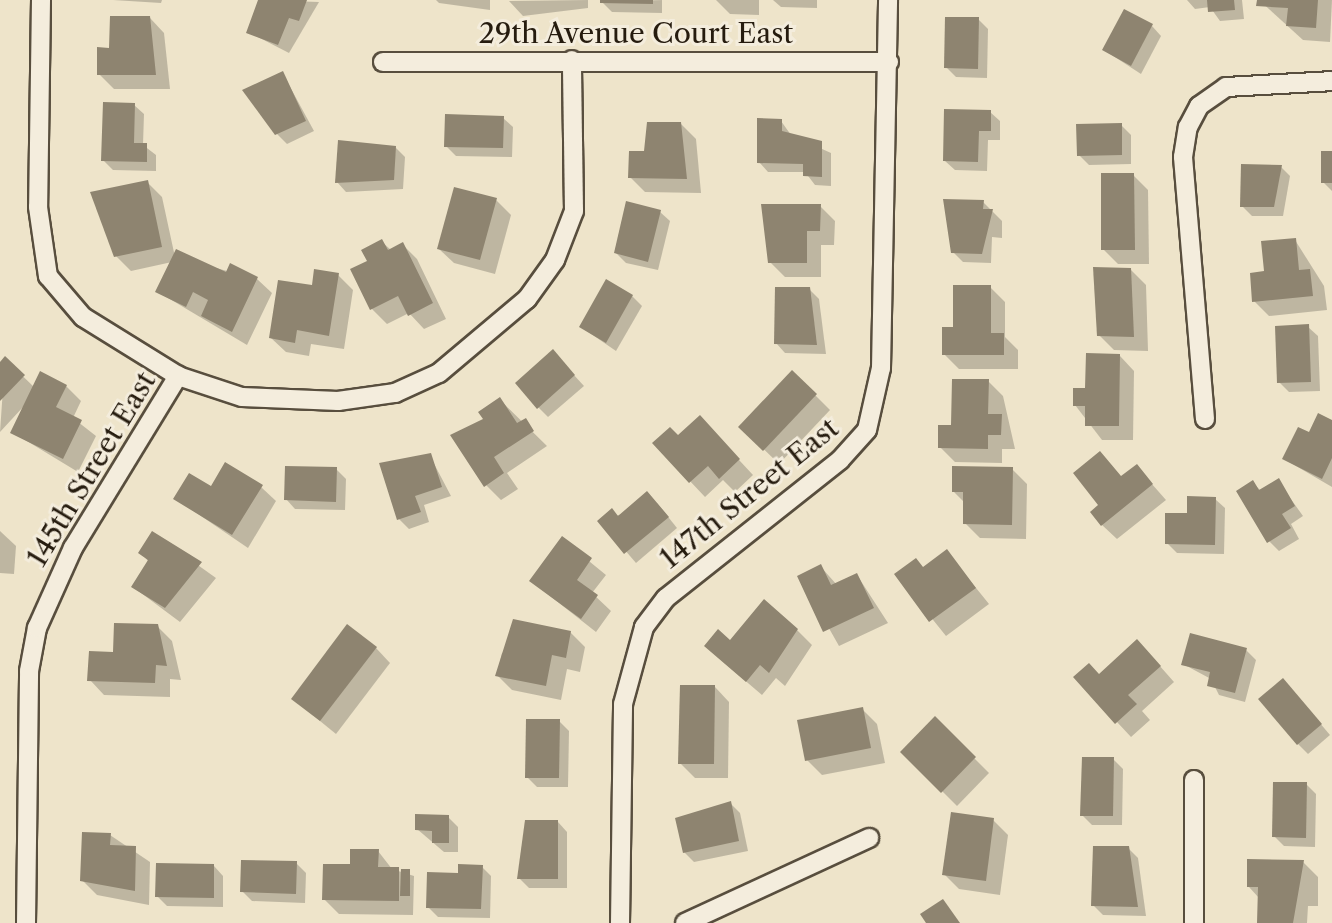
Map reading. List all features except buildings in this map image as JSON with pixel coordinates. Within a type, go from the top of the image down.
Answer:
[{"type":"street","name":"145th Street East","points":[[41,0],[40,251],[63,299],[178,376],[242,397],[365,399],[419,384],[492,332],[555,260],[574,211],[572,60]]},
{"type":"street","name":"147th Street East","points":[[620,923],[623,704],[644,627],[676,589],[840,460],[867,430],[881,368],[888,0]]},
{"type":"street","name":"29th Avenue Court East","points":[[383,62],[889,62]]},
{"type":"street","points":[[1205,419],[1183,157],[1199,106],[1246,82],[1332,81]]},
{"type":"street","name":"145th Street East","points":[[26,923],[28,702],[37,628],[73,548],[178,376]]},
{"type":"street","points":[[1194,780],[1194,923]]},
{"type":"street","points":[[685,923],[869,838]]}]
